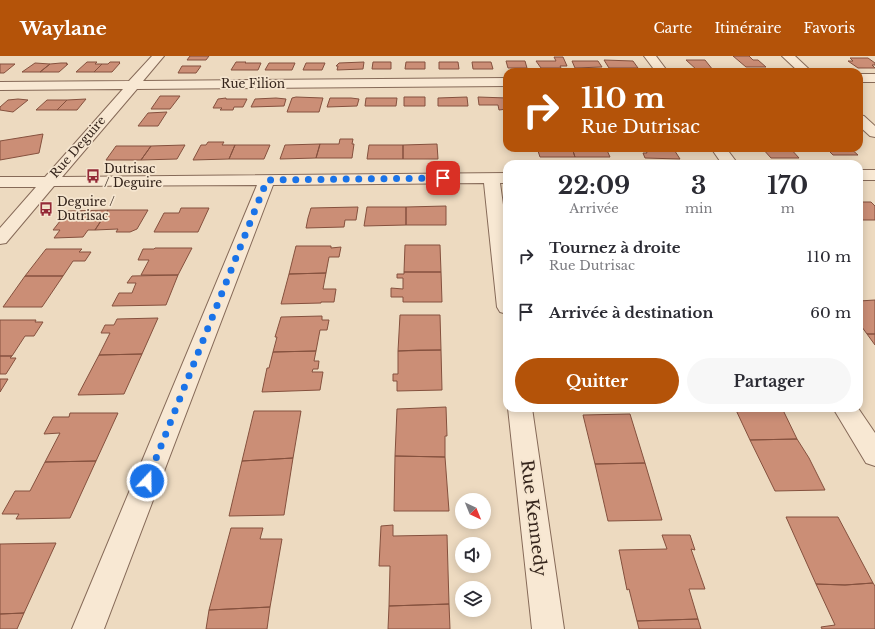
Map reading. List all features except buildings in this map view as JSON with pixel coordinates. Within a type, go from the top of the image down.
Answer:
[{"type":"street","name":"Rue Deguire","points":[[0,239],[158,56]]},
{"type":"street","points":[[650,56],[659,68]]},
{"type":"street","points":[[788,56],[802,68]]},
{"type":"street","points":[[863,78],[875,78]]},
{"type":"street","name":"Rue Filion","points":[[0,86],[503,82]]},
{"type":"street","points":[[863,122],[875,133]]},
{"type":"street","points":[[863,175],[875,175]]},
{"type":"street","points":[[0,182],[499,178],[503,243]]},
{"type":"street","points":[[88,629],[267,180]]},
{"type":"street","name":"Rue Kennedy","points":[[521,412],[548,629]]},
{"type":"street","points":[[848,412],[875,455]]},
{"type":"place","name":"Dutrisac / Deguire","points":[[93,176]]},
{"type":"place","name":"Deguire / Dutrisac","points":[[46,209]]},
{"type":"route","points":[[147,481],[267,180],[443,178]]}]
